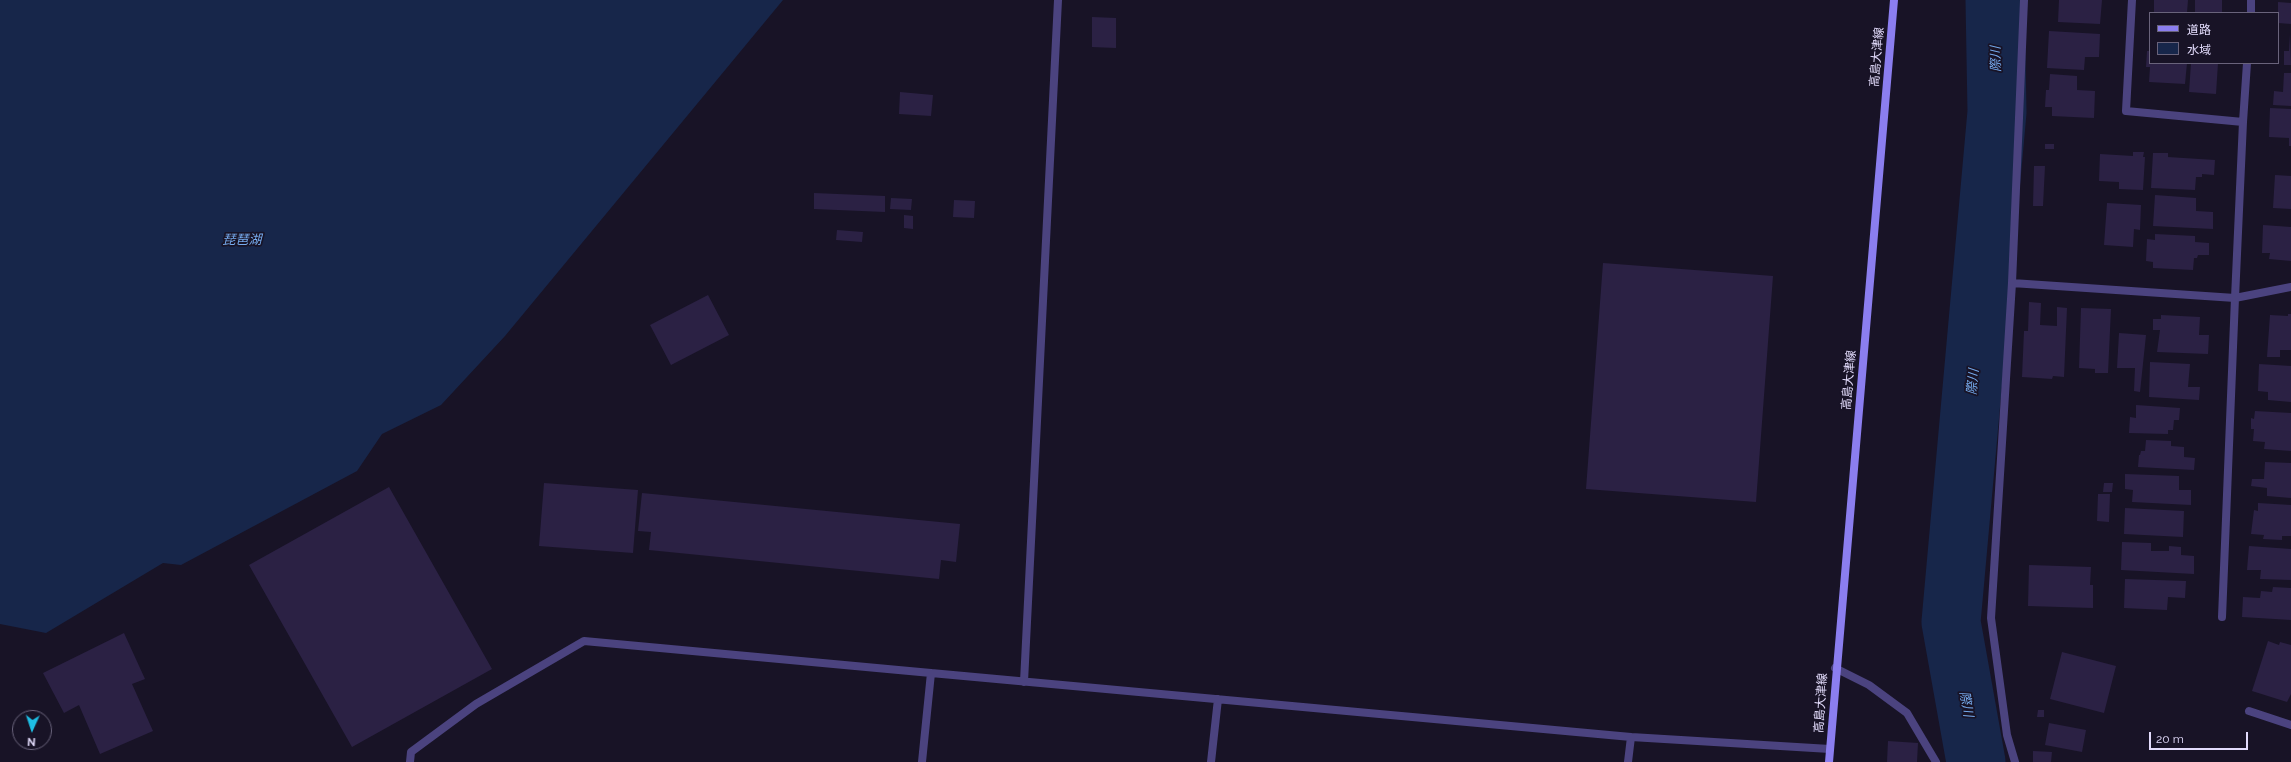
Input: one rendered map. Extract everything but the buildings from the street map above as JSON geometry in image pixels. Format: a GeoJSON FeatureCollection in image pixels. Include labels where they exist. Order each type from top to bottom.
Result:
{"type":"FeatureCollection","features":[{"type":"Feature","properties":{"kind":"main road","name":"高島大津線"},"geometry":{"type":"LineString","coordinates":[[1829,762],[1835,668],[1894,0]]}},
{"type":"Feature","properties":{"kind":"street"},"geometry":{"type":"LineString","coordinates":[[1024,682],[1058,0]]}},
{"type":"Feature","properties":{"kind":"street"},"geometry":{"type":"LineString","coordinates":[[2015,762],[2007,734],[1991,618],[2012,283],[2024,0]]}},
{"type":"Feature","properties":{"kind":"street"},"geometry":{"type":"LineString","coordinates":[[2132,0],[2126,111],[2243,122]]}},
{"type":"Feature","properties":{"kind":"street"},"geometry":{"type":"LineString","coordinates":[[2251,0],[2251,12]]}},
{"type":"Feature","properties":{"kind":"street"},"geometry":{"type":"LineString","coordinates":[[2222,617],[2234,298],[2247,64]]}},
{"type":"Feature","properties":{"kind":"street"},"geometry":{"type":"LineString","coordinates":[[2012,283],[2234,298],[2291,288]]}},
{"type":"Feature","properties":{"kind":"street"},"geometry":{"type":"LineString","coordinates":[[410,762],[411,752],[476,704],[584,641],[1631,737],[1830,749]]}},
{"type":"Feature","properties":{"kind":"street"},"geometry":{"type":"LineString","coordinates":[[1835,668],[1868,685],[1907,713],[1936,762]]}},
{"type":"Feature","properties":{"kind":"street"},"geometry":{"type":"LineString","coordinates":[[922,762],[931,673]]}},
{"type":"Feature","properties":{"kind":"street"},"geometry":{"type":"LineString","coordinates":[[1211,762],[1218,699]]}},
{"type":"Feature","properties":{"kind":"street"},"geometry":{"type":"LineString","coordinates":[[2249,711],[2291,725]]}},
{"type":"Feature","properties":{"kind":"street"},"geometry":{"type":"LineString","coordinates":[[1628,762],[1631,737]]}},
{"type":"Feature","properties":{"kind":"water","name":"琵琶湖"},"geometry":{"type":"Polygon","coordinates":[[[0,0],[783,0],[505,336],[441,405],[382,434],[357,471],[181,565],[163,563],[46,633],[0,624],[0,0]]]}},
{"type":"Feature","properties":{"kind":"waterway","name":"際川"},"geometry":{"type":"LineString","coordinates":[[1976,762],[1951,622],[1997,112],[1995,0]]}}]}
